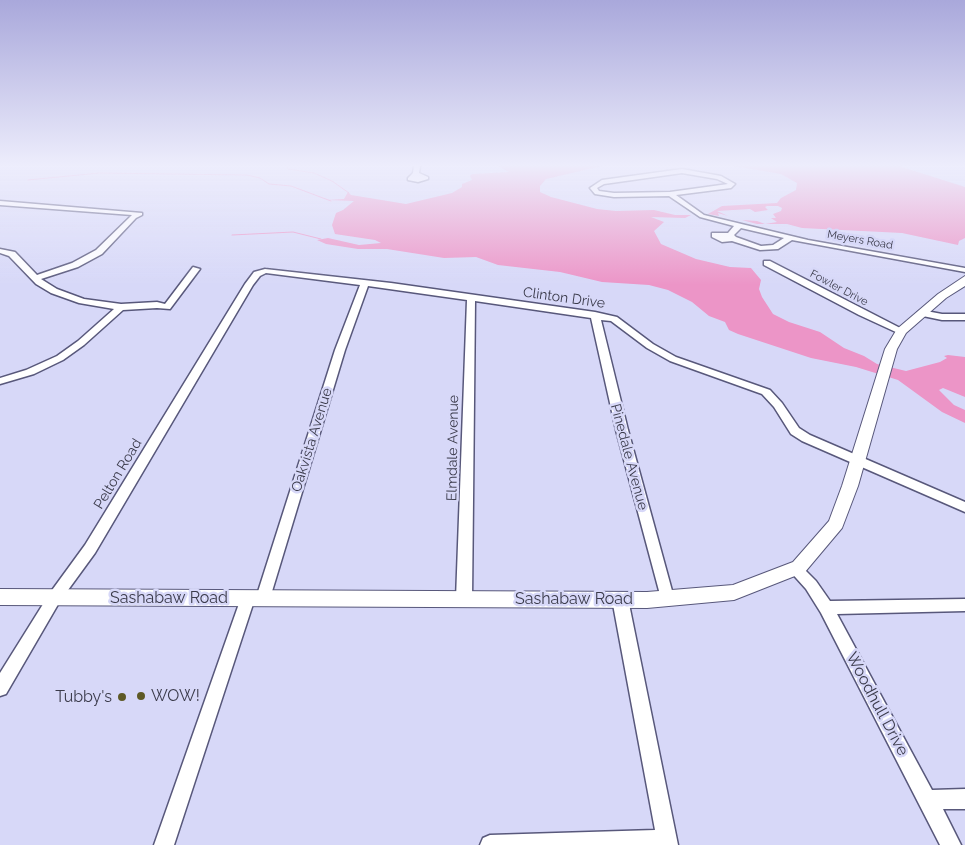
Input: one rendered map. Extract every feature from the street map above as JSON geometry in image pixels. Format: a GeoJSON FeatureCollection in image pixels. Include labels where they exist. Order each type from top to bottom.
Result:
{"type":"FeatureCollection","features":[{"type":"Feature","properties":{"kind":"street"},"geometry":{"type":"LineString","coordinates":[[31,205],[140,214],[134,217],[99,252],[75,265],[36,278]]}},
{"type":"Feature","properties":{"kind":"street","name":"Meyers Road"},"geometry":{"type":"LineString","coordinates":[[687,205],[702,216],[790,238],[965,270]]}},
{"type":"Feature","properties":{"kind":"street"},"geometry":{"type":"LineString","coordinates":[[739,225],[732,237],[760,248],[775,247],[790,238]]}},
{"type":"Feature","properties":{"kind":"street"},"geometry":{"type":"LineString","coordinates":[[0,250],[12,254],[36,278],[66,297],[121,307],[157,305],[167,307],[196,269]]}},
{"type":"Feature","properties":{"kind":"street","name":"Fowler Drive"},"geometry":{"type":"LineString","coordinates":[[767,263],[862,313],[901,331]]}},
{"type":"Feature","properties":{"kind":"street","name":"Clinton Drive"},"geometry":{"type":"LineString","coordinates":[[257,274],[265,271],[278,271],[614,319],[650,346],[672,359],[742,381],[766,392],[778,405],[795,431],[965,507]]}},
{"type":"Feature","properties":{"kind":"street","name":"Pelton Road"},"geometry":{"type":"LineString","coordinates":[[0,688],[55,598],[90,549],[257,274]]}},
{"type":"Feature","properties":{"kind":"street","name":"Sashabaw Road"},"geometry":{"type":"LineString","coordinates":[[0,597],[620,599],[667,598],[734,592],[799,567],[836,524],[858,460],[885,369],[901,331],[965,279]]}},
{"type":"Feature","properties":{"kind":"street","name":"Oakvista Avenue"},"geometry":{"type":"LineString","coordinates":[[164,845],[255,598],[340,350],[365,283]]}},
{"type":"Feature","properties":{"kind":"street","name":"Elmdale Avenue"},"geometry":{"type":"LineString","coordinates":[[464,598],[471,298]]}},
{"type":"Feature","properties":{"kind":"street"},"geometry":{"type":"LineString","coordinates":[[0,381],[30,372],[60,358],[81,343],[121,307]]}},
{"type":"Feature","properties":{"kind":"street"},"geometry":{"type":"LineString","coordinates":[[921,313],[942,317],[965,317]]}},
{"type":"Feature","properties":{"kind":"street","name":"Pinedale Avenue"},"geometry":{"type":"LineString","coordinates":[[595,316],[622,430],[667,598]]}},
{"type":"Feature","properties":{"kind":"street","name":"Woodhull Drive"},"geometry":{"type":"LineString","coordinates":[[795,568],[811,585],[826,608],[951,845]]}},
{"type":"Feature","properties":{"kind":"street"},"geometry":{"type":"LineString","coordinates":[[490,845],[546,842],[668,843],[620,599]]}},
{"type":"Feature","properties":{"kind":"street"},"geometry":{"type":"LineString","coordinates":[[826,608],[965,605]]}},
{"type":"Feature","properties":{"kind":"street"},"geometry":{"type":"LineString","coordinates":[[927,800],[965,799]]}},
{"type":"Feature","properties":{"kind":"shaded area"},"geometry":{"type":"Polygon","coordinates":[[[349,205],[583,205],[616,211],[654,210],[675,215],[691,215],[685,218],[651,217],[664,222],[654,231],[661,244],[696,259],[730,267],[751,268],[761,280],[759,289],[773,314],[789,322],[820,332],[844,348],[864,356],[877,364],[906,371],[940,362],[947,358],[944,356],[948,355],[965,357],[965,397],[943,388],[939,390],[954,405],[965,410],[965,423],[942,412],[898,380],[856,367],[811,358],[738,334],[729,330],[725,322],[709,316],[692,302],[668,290],[649,285],[602,282],[560,272],[498,265],[476,257],[444,258],[387,249],[358,249],[326,244],[317,240],[328,238],[359,245],[381,243],[375,240],[335,234],[332,225],[336,213],[349,205]]]}},
{"type":"Feature","properties":{"kind":"shaded area"},"geometry":{"type":"Polygon","coordinates":[[[965,205],[965,238],[959,241],[958,245],[902,233],[802,228],[787,224],[765,224],[777,222],[771,218],[776,218],[773,214],[781,211],[782,208],[778,206],[767,206],[765,207],[768,210],[755,212],[750,209],[717,211],[728,216],[718,213],[719,216],[708,214],[722,206],[965,205]]]}},
{"type":"Feature","properties":{"kind":"shaded area"},"geometry":{"type":"Polygon","coordinates":[[[742,220],[757,221],[765,224],[757,224],[742,220]]]}},
{"type":"Feature","properties":{"kind":"waterway"},"geometry":{"type":"LineString","coordinates":[[232,235],[293,232],[321,239]]}},
{"type":"Feature","properties":{"kind":"place","name":"WOW!"},"geometry":{"type":"Point","coordinates":[141,696]}},
{"type":"Feature","properties":{"kind":"place","name":"Tubby's"},"geometry":{"type":"Point","coordinates":[122,697]}}]}
